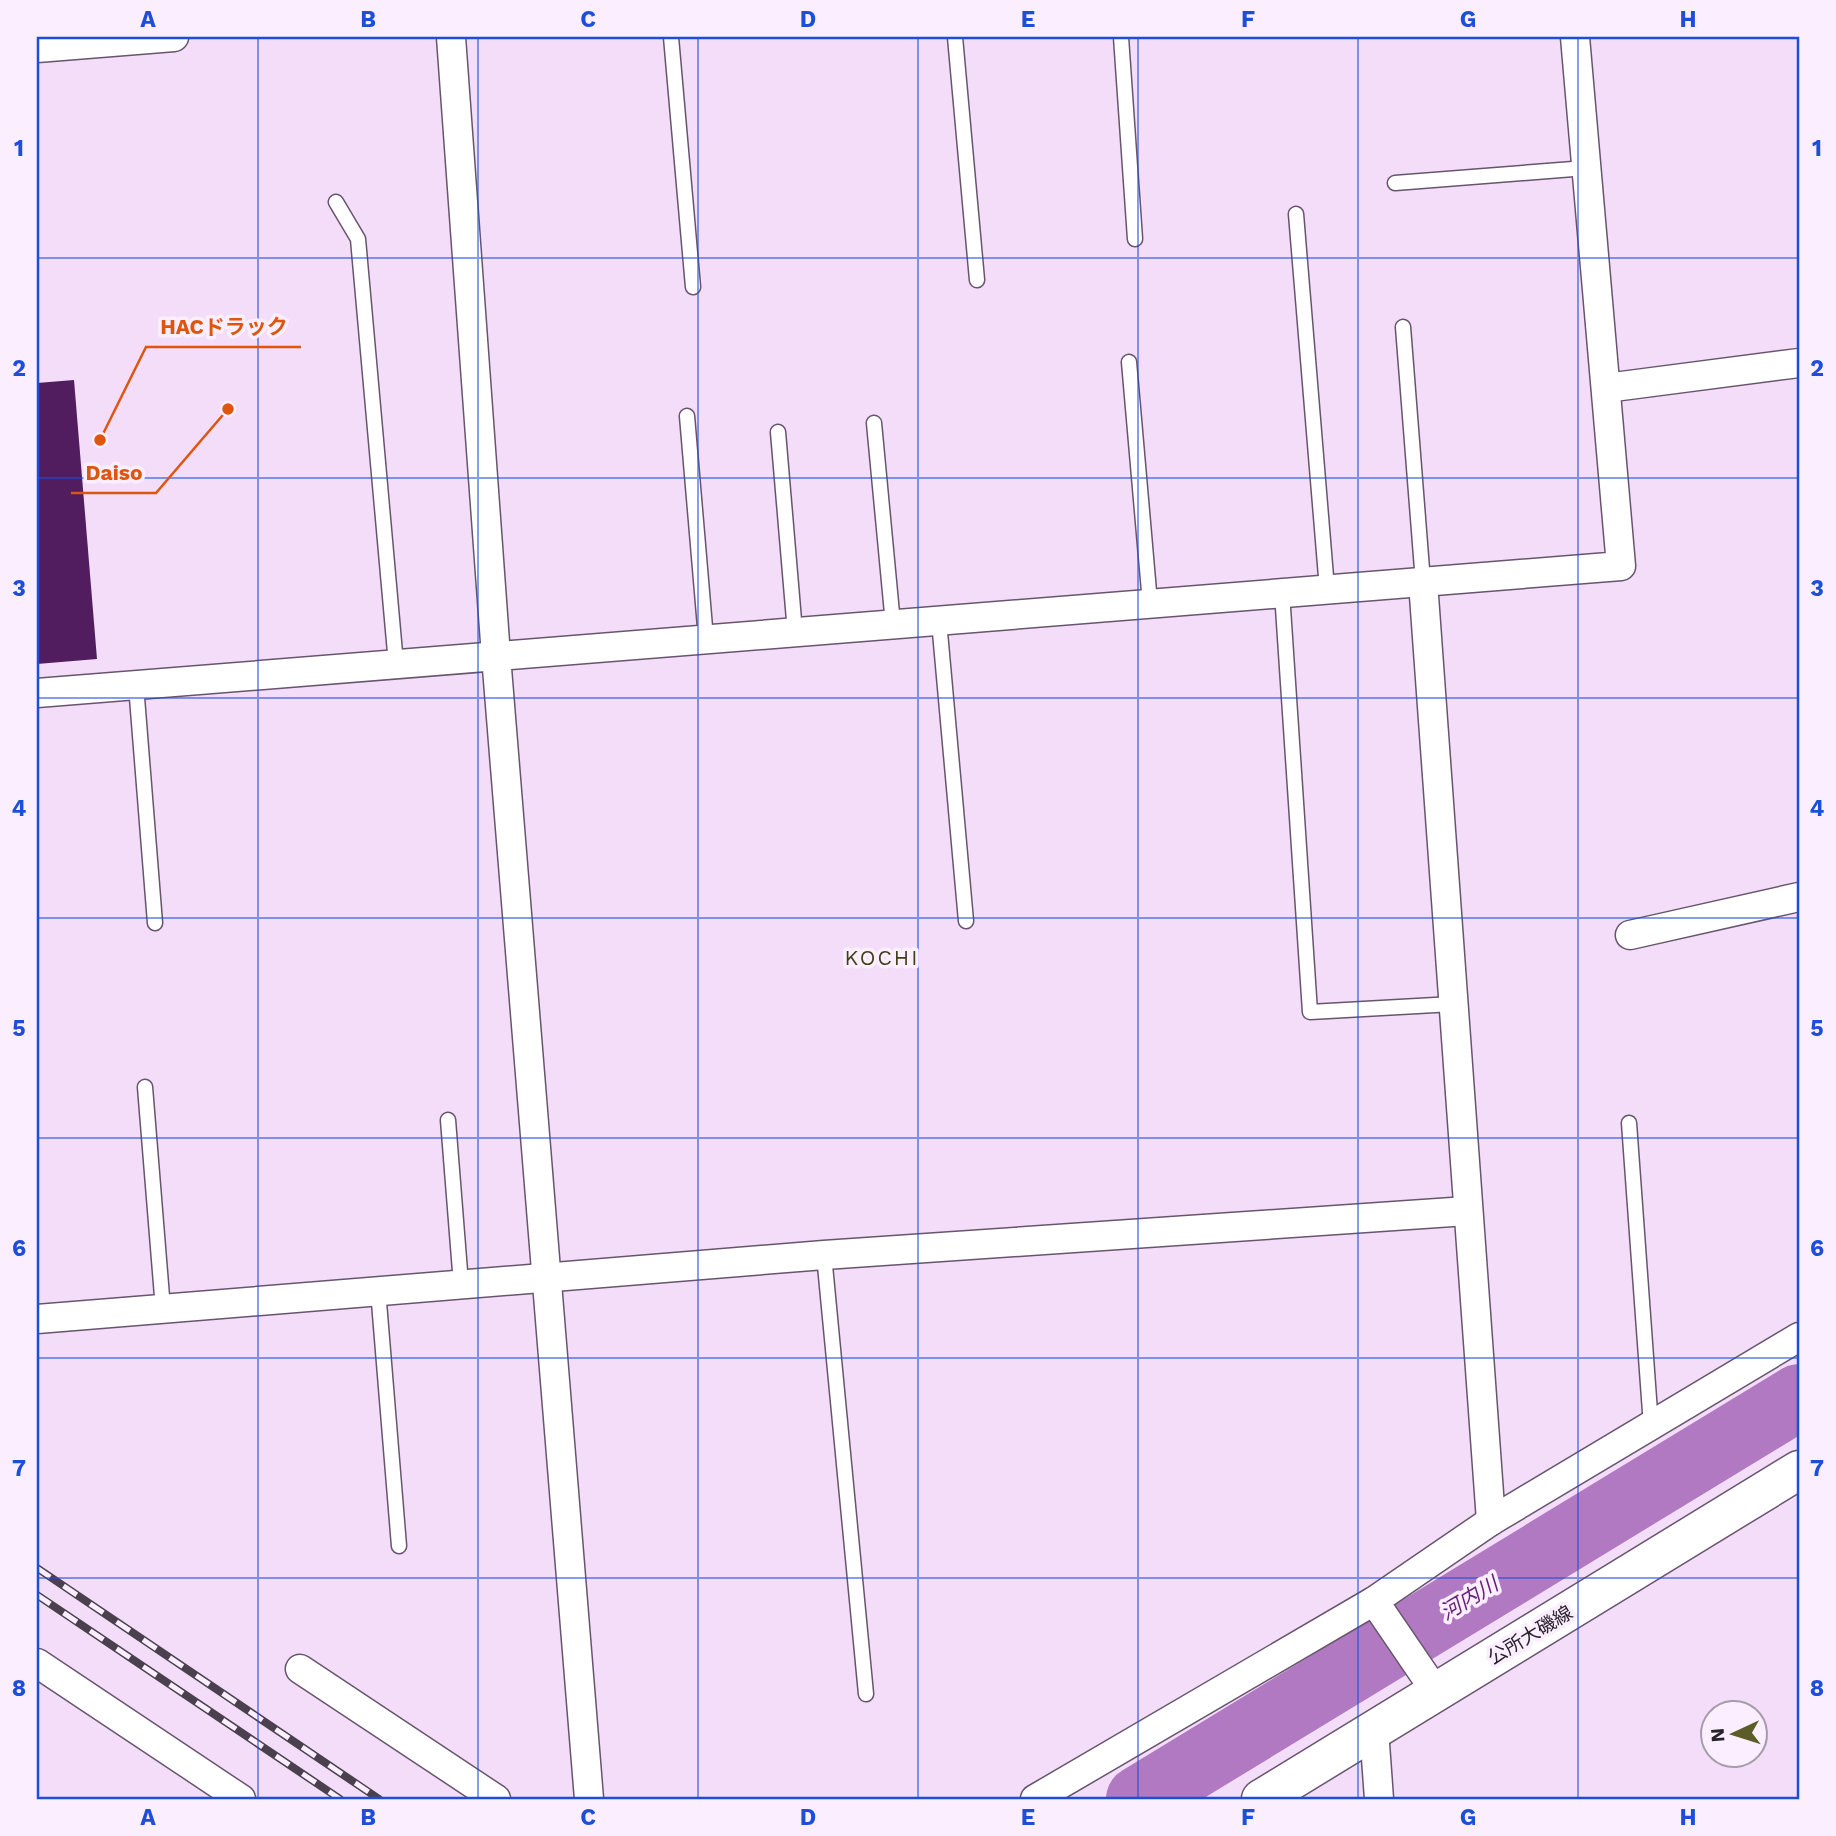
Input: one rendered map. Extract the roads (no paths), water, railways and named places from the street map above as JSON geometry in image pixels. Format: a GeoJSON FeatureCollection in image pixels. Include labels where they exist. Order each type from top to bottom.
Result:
{"type":"FeatureCollection","features":[{"type":"Feature","properties":{"kind":"main road","name":"公所大磯線"},"geometry":{"type":"LineString","coordinates":[[1261,1799],[1374,1730],[1428,1681],[1799,1470]]}},
{"type":"Feature","properties":{"kind":"street"},"geometry":{"type":"LineString","coordinates":[[37,48],[174,37]]}},
{"type":"Feature","properties":{"kind":"street"},"geometry":{"type":"LineString","coordinates":[[451,37],[496,656],[589,1799]]}},
{"type":"Feature","properties":{"kind":"street"},"geometry":{"type":"LineString","coordinates":[[37,693],[1621,566],[1575,37]]}},
{"type":"Feature","properties":{"kind":"street"},"geometry":{"type":"LineString","coordinates":[[1606,388],[1799,363]]}},
{"type":"Feature","properties":{"kind":"street"},"geometry":{"type":"LineString","coordinates":[[1423,582],[1491,1521]]}},
{"type":"Feature","properties":{"kind":"street"},"geometry":{"type":"LineString","coordinates":[[1630,935],[1799,897]]}},
{"type":"Feature","properties":{"kind":"street"},"geometry":{"type":"LineString","coordinates":[[37,1319],[824,1255],[1467,1211]]}},
{"type":"Feature","properties":{"kind":"street"},"geometry":{"type":"LineString","coordinates":[[1035,1799],[1374,1601],[1491,1521],[1799,1337]]}},
{"type":"Feature","properties":{"kind":"street"},"geometry":{"type":"LineString","coordinates":[[1374,1601],[1428,1681]]}},
{"type":"Feature","properties":{"kind":"street"},"geometry":{"type":"LineString","coordinates":[[37,1663],[241,1799]]}},
{"type":"Feature","properties":{"kind":"street"},"geometry":{"type":"LineString","coordinates":[[300,1669],[496,1799]]}},
{"type":"Feature","properties":{"kind":"street"},"geometry":{"type":"LineString","coordinates":[[1374,1730],[1379,1799]]}},
{"type":"Feature","properties":{"kind":"lane"},"geometry":{"type":"LineString","coordinates":[[670,37],[693,287]]}},
{"type":"Feature","properties":{"kind":"lane"},"geometry":{"type":"LineString","coordinates":[[955,37],[977,280]]}},
{"type":"Feature","properties":{"kind":"lane"},"geometry":{"type":"LineString","coordinates":[[1121,37],[1135,239]]}},
{"type":"Feature","properties":{"kind":"lane"},"geometry":{"type":"LineString","coordinates":[[1395,183],[1586,168]]}},
{"type":"Feature","properties":{"kind":"lane"},"geometry":{"type":"LineString","coordinates":[[336,202],[358,239],[396,664]]}},
{"type":"Feature","properties":{"kind":"lane"},"geometry":{"type":"LineString","coordinates":[[1296,214],[1326,590]]}},
{"type":"Feature","properties":{"kind":"lane"},"geometry":{"type":"LineString","coordinates":[[1404,327],[1423,582]]}},
{"type":"Feature","properties":{"kind":"lane"},"geometry":{"type":"LineString","coordinates":[[1129,362],[1150,603]]}},
{"type":"Feature","properties":{"kind":"lane"},"geometry":{"type":"LineString","coordinates":[[687,416],[706,639]]}},
{"type":"Feature","properties":{"kind":"lane"},"geometry":{"type":"LineString","coordinates":[[874,423],[893,624]]}},
{"type":"Feature","properties":{"kind":"lane"},"geometry":{"type":"LineString","coordinates":[[778,432],[795,632]]}},
{"type":"Feature","properties":{"kind":"lane"},"geometry":{"type":"LineString","coordinates":[[1282,593],[1310,1012],[1453,1004]]}},
{"type":"Feature","properties":{"kind":"lane"},"geometry":{"type":"LineString","coordinates":[[939,621],[967,921]]}},
{"type":"Feature","properties":{"kind":"lane"},"geometry":{"type":"LineString","coordinates":[[136,685],[155,923]]}},
{"type":"Feature","properties":{"kind":"lane"},"geometry":{"type":"LineString","coordinates":[[145,1087],[163,1308]]}},
{"type":"Feature","properties":{"kind":"lane"},"geometry":{"type":"LineString","coordinates":[[447,1120],[461,1284]]}},
{"type":"Feature","properties":{"kind":"lane"},"geometry":{"type":"LineString","coordinates":[[1629,1123],[1651,1426]]}},
{"type":"Feature","properties":{"kind":"lane"},"geometry":{"type":"LineString","coordinates":[[824,1255],[866,1694]]}},
{"type":"Feature","properties":{"kind":"lane"},"geometry":{"type":"LineString","coordinates":[[378,1290],[399,1546]]}},
{"type":"Feature","properties":{"kind":"waterway","name":"河内川"},"geometry":{"type":"LineString","coordinates":[[1139,1799],[1799,1397]]}},
{"type":"Feature","properties":{"kind":"railway"},"geometry":{"type":"LineString","coordinates":[[37,1568],[379,1799]]}},
{"type":"Feature","properties":{"kind":"railway"},"geometry":{"type":"LineString","coordinates":[[37,1595],[340,1799]]}},
{"type":"Feature","properties":{"kind":"place","name":"Daiso"},"geometry":{"type":"Point","coordinates":[228,409]}},
{"type":"Feature","properties":{"kind":"place","name":"HACドラック"},"geometry":{"type":"Point","coordinates":[100,440]}},
{"type":"Feature","properties":{"kind":"district","name":"KOCHI"},"geometry":{"type":"Point","coordinates":[882,957]}}]}
